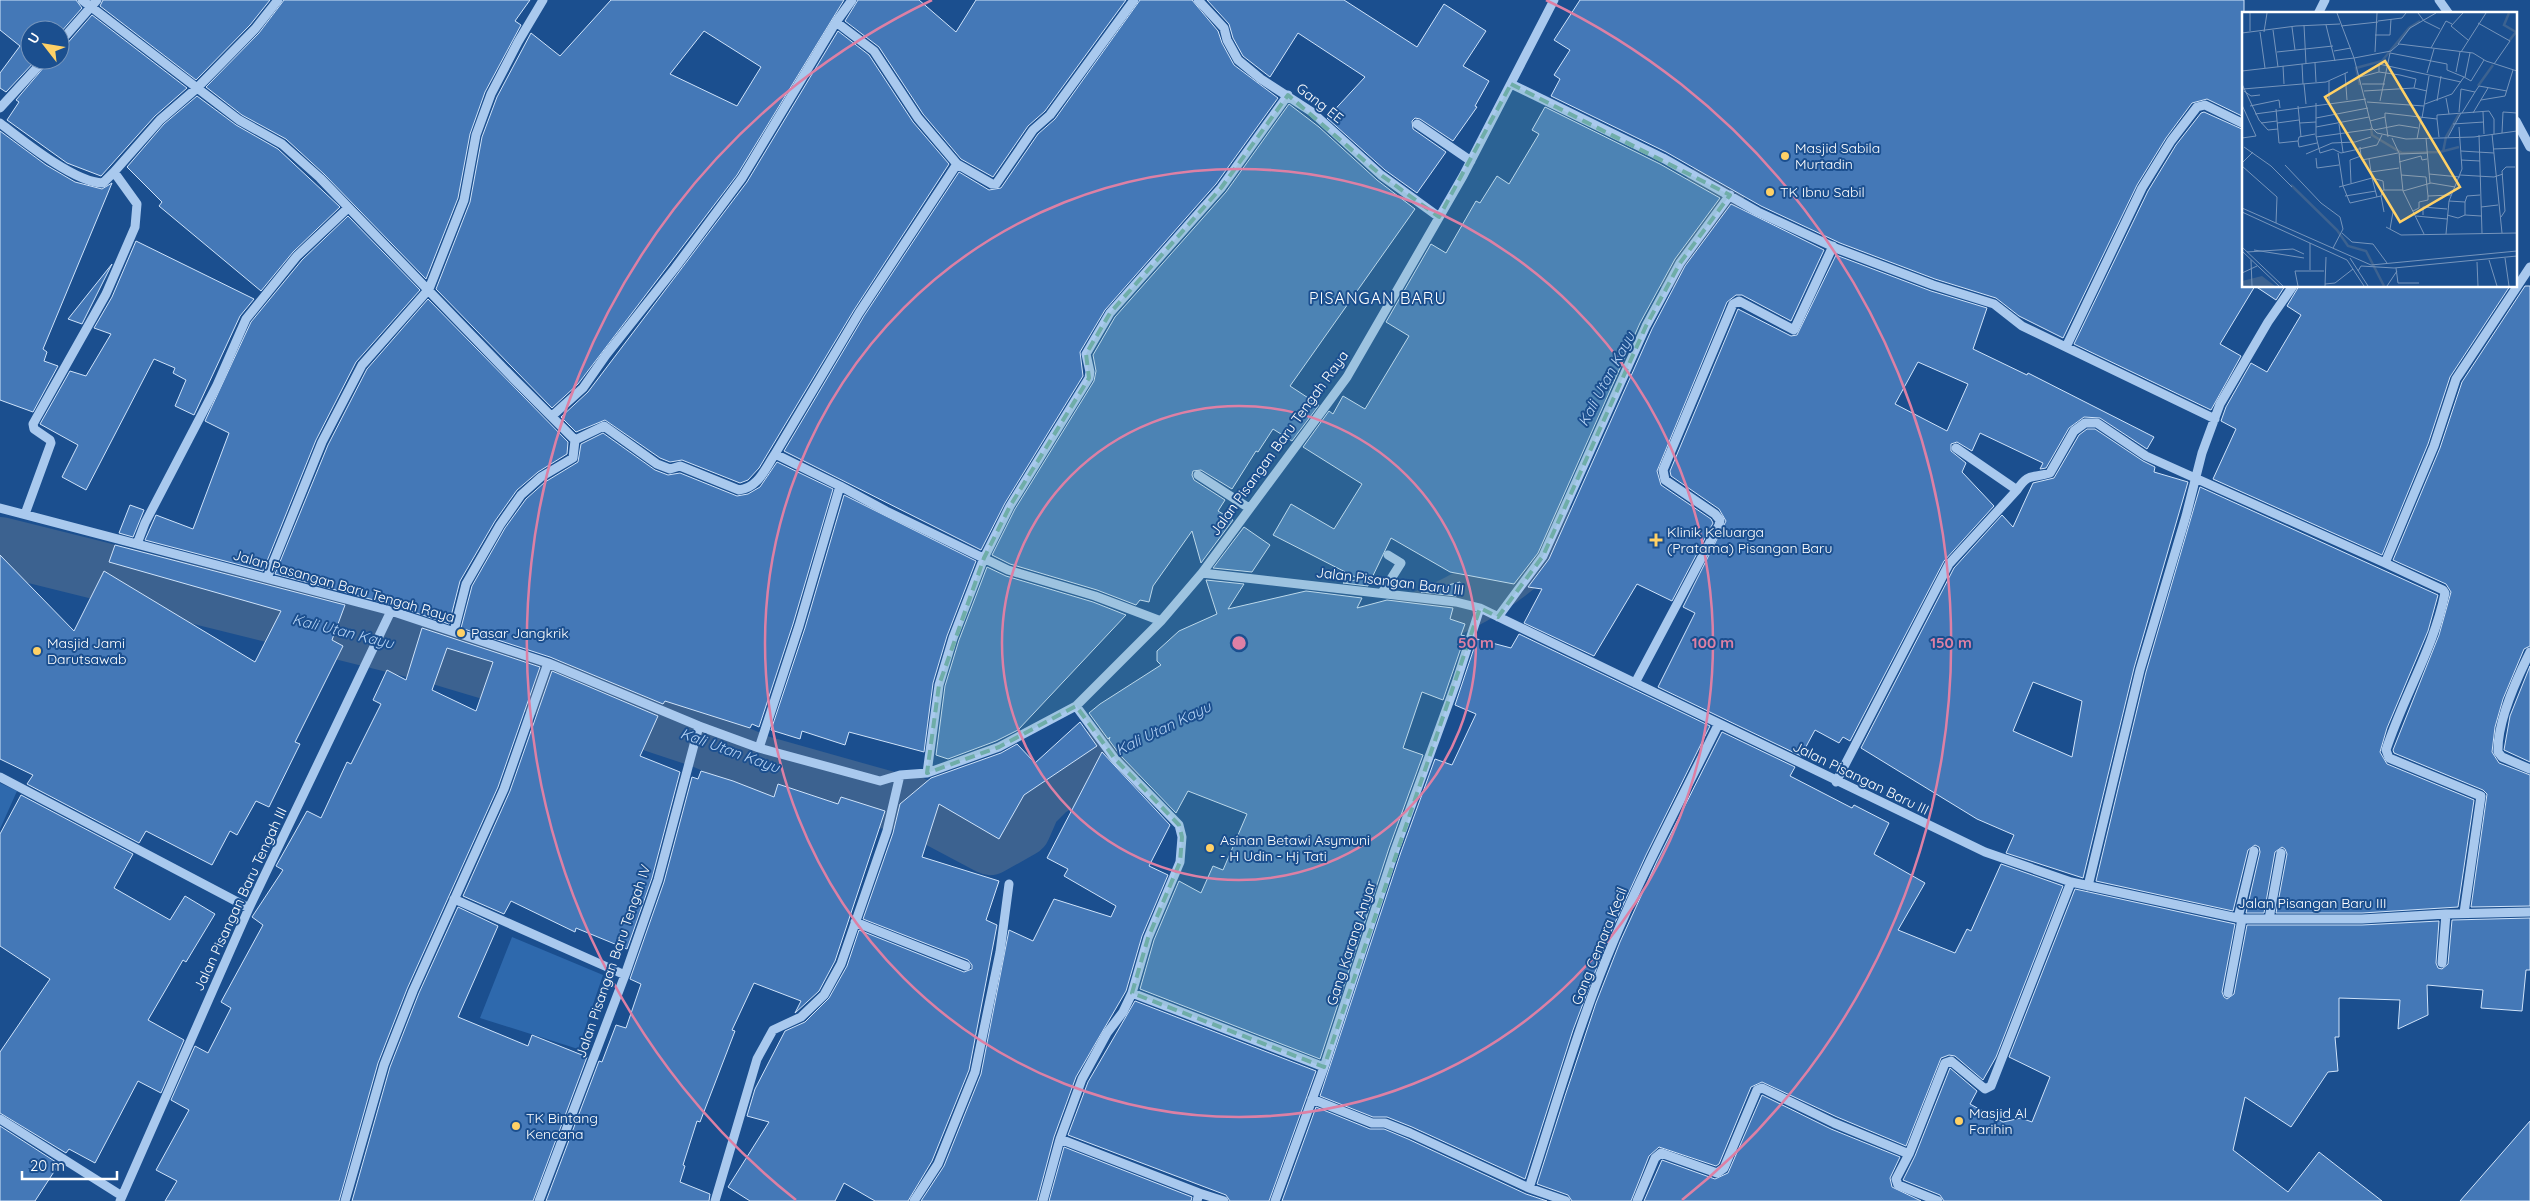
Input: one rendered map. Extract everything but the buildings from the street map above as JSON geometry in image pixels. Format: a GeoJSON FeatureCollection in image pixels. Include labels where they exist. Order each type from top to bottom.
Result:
{"type":"FeatureCollection","features":[{"type":"Feature","properties":{"kind":"street"},"geometry":{"type":"LineString","coordinates":[[82,0],[94,4],[239,120],[282,144],[429,289],[576,440]]}},
{"type":"Feature","properties":{"kind":"street"},"geometry":{"type":"LineString","coordinates":[[0,123],[39,152],[75,173],[103,183],[160,120],[197,88],[255,29],[278,0]]}},
{"type":"Feature","properties":{"kind":"street"},"geometry":{"type":"LineString","coordinates":[[266,578],[322,442],[362,365],[429,289],[464,200],[476,135],[491,94],[518,42],[543,0]]}},
{"type":"Feature","properties":{"kind":"street"},"geometry":{"type":"LineString","coordinates":[[552,416],[583,388],[606,355],[675,268],[742,178],[836,22],[852,0]]}},
{"type":"Feature","properties":{"kind":"street"},"geometry":{"type":"LineString","coordinates":[[836,22],[874,51],[918,118],[957,164],[992,184],[996,184],[1033,130],[1050,115],[1134,0]]}},
{"type":"Feature","properties":{"kind":"street","name":"Gang EE"},"geometry":{"type":"LineString","coordinates":[[1198,0],[1224,28],[1227,40],[1238,60],[1260,79],[1288,95],[1332,129],[1381,175],[1440,217]]}},
{"type":"Feature","properties":{"kind":"street","name":"Jalan Pisangan Baru Tengah Raya"},"geometry":{"type":"LineString","coordinates":[[900,775],[927,773],[999,747],[1076,706],[1161,621],[1202,573],[1347,376],[1440,217],[1554,0]]}},
{"type":"Feature","properties":{"kind":"street"},"geometry":{"type":"LineString","coordinates":[[2319,12],[2325,0]]}},
{"type":"Feature","properties":{"kind":"street"},"geometry":{"type":"LineString","coordinates":[[2439,0],[2448,12]]}},
{"type":"Feature","properties":{"kind":"street"},"geometry":{"type":"LineString","coordinates":[[70,31],[94,4]]}},
{"type":"Feature","properties":{"kind":"street"},"geometry":{"type":"LineString","coordinates":[[0,108],[35,70]]}},
{"type":"Feature","properties":{"kind":"street"},"geometry":{"type":"LineString","coordinates":[[1511,84],[1663,158],[1758,212],[1833,246],[1933,285],[1994,304],[2018,323],[2215,419]]}},
{"type":"Feature","properties":{"kind":"street"},"geometry":{"type":"LineString","coordinates":[[927,773],[939,685],[953,638],[984,558],[1010,506],[1089,378],[1090,372],[1086,354],[1110,313],[1221,188],[1288,95]]}},
{"type":"Feature","properties":{"kind":"street"},"geometry":{"type":"LineString","coordinates":[[2066,347],[2142,188],[2171,141],[2197,107],[2205,105],[2242,123]]}},
{"type":"Feature","properties":{"kind":"street"},"geometry":{"type":"LineString","coordinates":[[1417,124],[1471,160]]}},
{"type":"Feature","properties":{"kind":"street"},"geometry":{"type":"LineString","coordinates":[[2518,125],[2530,148]]}},
{"type":"Feature","properties":{"kind":"street"},"geometry":{"type":"LineString","coordinates":[[576,440],[600,426],[604,426],[657,464],[670,468],[680,466],[739,490],[749,489],[757,481],[775,454],[859,313],[957,164]]}},
{"type":"Feature","properties":{"kind":"street"},"geometry":{"type":"LineString","coordinates":[[25,514],[50,443],[50,440],[34,429],[34,424],[106,294],[136,227],[137,204],[114,172]]}},
{"type":"Feature","properties":{"kind":"street"},"geometry":{"type":"LineString","coordinates":[[1498,617],[1543,556],[1646,326],[1680,263],[1730,195]]}},
{"type":"Feature","properties":{"kind":"street"},"geometry":{"type":"LineString","coordinates":[[137,544],[145,523],[217,385],[246,319],[296,256],[348,208]]}},
{"type":"Feature","properties":{"kind":"street"},"geometry":{"type":"LineString","coordinates":[[1636,683],[1719,525],[1720,520],[1716,514],[1666,480],[1663,470],[1733,304],[1739,301],[1794,330],[1833,246]]}},
{"type":"Feature","properties":{"kind":"street"},"geometry":{"type":"LineString","coordinates":[[2518,285],[2530,267]]}},
{"type":"Feature","properties":{"kind":"street"},"geometry":{"type":"LineString","coordinates":[[2088,886],[2140,670],[2195,480],[2220,404],[2268,322],[2292,288]]}},
{"type":"Feature","properties":{"kind":"street"},"geometry":{"type":"LineString","coordinates":[[2385,563],[2434,446],[2456,379],[2516,288]]}},
{"type":"Feature","properties":{"kind":"street"},"geometry":{"type":"LineString","coordinates":[[1836,782],[1949,564],[2028,477],[2050,473],[2074,431],[2085,423],[2097,423],[2146,456],[2195,480],[2444,590],[2445,594],[2426,655],[2395,722],[2386,750],[2390,758],[2481,796],[2464,913]]}},
{"type":"Feature","properties":{"kind":"street"},"geometry":{"type":"LineString","coordinates":[[454,631],[466,584],[500,525],[521,495],[540,477],[573,458],[576,440]]}},
{"type":"Feature","properties":{"kind":"street"},"geometry":{"type":"LineString","coordinates":[[1956,448],[2017,490]]}},
{"type":"Feature","properties":{"kind":"street"},"geometry":{"type":"LineString","coordinates":[[775,454],[886,511],[1008,570],[1095,596],[1161,621]]}},
{"type":"Feature","properties":{"kind":"street"},"geometry":{"type":"LineString","coordinates":[[1198,475],[1249,508]]}},
{"type":"Feature","properties":{"kind":"street"},"geometry":{"type":"LineString","coordinates":[[759,748],[799,626],[840,486]]}},
{"type":"Feature","properties":{"kind":"street","name":"Jalan Pasangan Baru Tengah Raya"},"geometry":{"type":"LineString","coordinates":[[0,508],[391,611],[454,631],[548,663],[697,734],[759,748],[880,781],[900,775]]}},
{"type":"Feature","properties":{"kind":"street"},"geometry":{"type":"LineString","coordinates":[[1382,593],[1401,564],[1388,555]]}},
{"type":"Feature","properties":{"kind":"street","name":"Jalan Pisangan Baru III"},"geometry":{"type":"LineString","coordinates":[[1202,573],[1470,604],[1636,683],[1836,782],[1985,852],[2072,882],[2240,919],[2362,919],[2464,913],[2530,912]]}},
{"type":"Feature","properties":{"kind":"street","name":"Gang Karang Anyar"},"geometry":{"type":"LineString","coordinates":[[1275,1201],[1324,1067],[1395,850],[1456,683],[1480,608]]}},
{"type":"Feature","properties":{"kind":"street","name":"Jalan Pisangan Baru Tengah III"},"geometry":{"type":"LineString","coordinates":[[121,1198],[248,908],[391,611]]}},
{"type":"Feature","properties":{"kind":"street"},"geometry":{"type":"LineString","coordinates":[[2530,652],[2502,724],[2498,752],[2502,757],[2530,769]]}},
{"type":"Feature","properties":{"kind":"street"},"geometry":{"type":"LineString","coordinates":[[345,1201],[384,1065],[413,991],[504,789],[548,663]]}},
{"type":"Feature","properties":{"kind":"street"},"geometry":{"type":"LineString","coordinates":[[1043,1201],[1060,1139],[1082,1079],[1107,1033],[1123,1012],[1132,993],[1148,938],[1180,862],[1182,837],[1179,825],[1112,755],[1076,706]]}},
{"type":"Feature","properties":{"kind":"street","name":"Gang Cemara Kecil"},"geometry":{"type":"LineString","coordinates":[[1529,1188],[1580,1030],[1614,940],[1671,815],[1718,724]]}},
{"type":"Feature","properties":{"kind":"street","name":"Jalan Pisangan Baru Tengah IV"},"geometry":{"type":"LineString","coordinates":[[539,1201],[625,975],[658,880],[697,734]]}},
{"type":"Feature","properties":{"kind":"street"},"geometry":{"type":"LineString","coordinates":[[715,1201],[757,1059],[773,1030],[802,1017],[824,995],[841,964],[888,831],[900,775]]}},
{"type":"Feature","properties":{"kind":"street"},"geometry":{"type":"LineString","coordinates":[[0,777],[248,908]]}},
{"type":"Feature","properties":{"kind":"street"},"geometry":{"type":"LineString","coordinates":[[2228,993],[2240,919],[2254,851]]}},
{"type":"Feature","properties":{"kind":"street"},"geometry":{"type":"LineString","coordinates":[[2269,919],[2281,853]]}},
{"type":"Feature","properties":{"kind":"street"},"geometry":{"type":"LineString","coordinates":[[1938,1201],[1898,1185],[1896,1179],[1909,1154],[1945,1063],[1951,1061],[1985,1089],[1991,1086],[2072,882]]}},
{"type":"Feature","properties":{"kind":"street"},"geometry":{"type":"LineString","coordinates":[[914,1201],[938,1164],[975,1072],[1000,952],[1009,884]]}},
{"type":"Feature","properties":{"kind":"street"},"geometry":{"type":"LineString","coordinates":[[454,899],[625,975]]}},
{"type":"Feature","properties":{"kind":"street"},"geometry":{"type":"LineString","coordinates":[[2442,963],[2446,914]]}},
{"type":"Feature","properties":{"kind":"street"},"geometry":{"type":"LineString","coordinates":[[855,922],[966,966]]}},
{"type":"Feature","properties":{"kind":"street"},"geometry":{"type":"LineString","coordinates":[[1132,993],[1324,1067]]}},
{"type":"Feature","properties":{"kind":"street"},"geometry":{"type":"LineString","coordinates":[[1637,1201],[1654,1158],[1661,1153],[1717,1173],[1724,1168],[1745,1115],[1757,1090],[1762,1088],[1834,1123],[1909,1154]]}},
{"type":"Feature","properties":{"kind":"street"},"geometry":{"type":"LineString","coordinates":[[1312,1099],[1372,1123],[1385,1123],[1410,1133],[1529,1188],[1566,1201]]}},
{"type":"Feature","properties":{"kind":"street"},"geometry":{"type":"LineString","coordinates":[[0,1119],[121,1198]]}},
{"type":"Feature","properties":{"kind":"street"},"geometry":{"type":"LineString","coordinates":[[1060,1139],[1198,1197],[1224,1201]]}},
{"type":"Feature","properties":{"kind":"highlighted area"},"geometry":{"type":"Polygon","coordinates":[[[1511,84],[1730,195],[1680,263],[1646,326],[1543,556],[1498,617],[1480,608],[1324,1067],[1132,993],[1148,938],[1180,862],[1182,837],[1179,825],[1115,759],[1076,706],[999,747],[927,773],[939,685],[984,558],[1010,506],[1089,378],[1086,354],[1110,313],[1221,188],[1288,95],[1381,175],[1439,217],[1511,84]]]}},
{"type":"Feature","properties":{"kind":"shaded area"},"geometry":{"type":"Polygon","coordinates":[[[0,783],[17,791],[0,829],[0,783]]]}},
{"type":"Feature","properties":{"kind":"shaded area"},"geometry":{"type":"Polygon","coordinates":[[[512,937],[603,975],[578,1049],[480,1018],[512,937]]]}},
{"type":"Feature","properties":{"kind":"waterway","name":"Kali Utan Kayu"},"geometry":{"type":"LineString","coordinates":[[1668,259],[1690,222],[1773,105],[1834,0]]}},
{"type":"Feature","properties":{"kind":"waterway","name":"Kali Utan Kayu"},"geometry":{"type":"LineString","coordinates":[[1377,639],[1416,623],[1491,585],[1524,559],[1545,523]]}},
{"type":"Feature","properties":{"kind":"waterway","name":"Kali Utan Kayu"},"geometry":{"type":"LineString","coordinates":[[0,546],[423,651],[554,690],[702,739],[759,764],[887,800],[907,802],[990,846],[1022,828],[1032,805],[1047,790],[1090,761],[1128,749],[1188,716]]}},
{"type":"Feature","properties":{"kind":"place","name":"Masjid Sabila Murtadin"},"geometry":{"type":"Point","coordinates":[1785,156]}},
{"type":"Feature","properties":{"kind":"place","name":"TK Ibnu Sabil"},"geometry":{"type":"Point","coordinates":[1770,192]}},
{"type":"Feature","properties":{"kind":"place","name":"Klinik Keluarga (Pratama) Pisangan Baru"},"geometry":{"type":"Point","coordinates":[1656,540]}},
{"type":"Feature","properties":{"kind":"place","name":"Pasar Jangkrik"},"geometry":{"type":"Point","coordinates":[461,633]}},
{"type":"Feature","properties":{"kind":"place","name":"Masjid Jami Darutsawab"},"geometry":{"type":"Point","coordinates":[37,651]}},
{"type":"Feature","properties":{"kind":"place","name":"Asinan Betawi Asymuni - H Udin - Hj Tati"},"geometry":{"type":"Point","coordinates":[1210,848]}},
{"type":"Feature","properties":{"kind":"place","name":"Masjid Al Farihin"},"geometry":{"type":"Point","coordinates":[1959,1121]}},
{"type":"Feature","properties":{"kind":"place","name":"TK Bintang Kencana"},"geometry":{"type":"Point","coordinates":[516,1126]}},
{"type":"Feature","properties":{"kind":"district","name":"PISANGAN BARU"},"geometry":{"type":"Point","coordinates":[1378,298]}}]}
